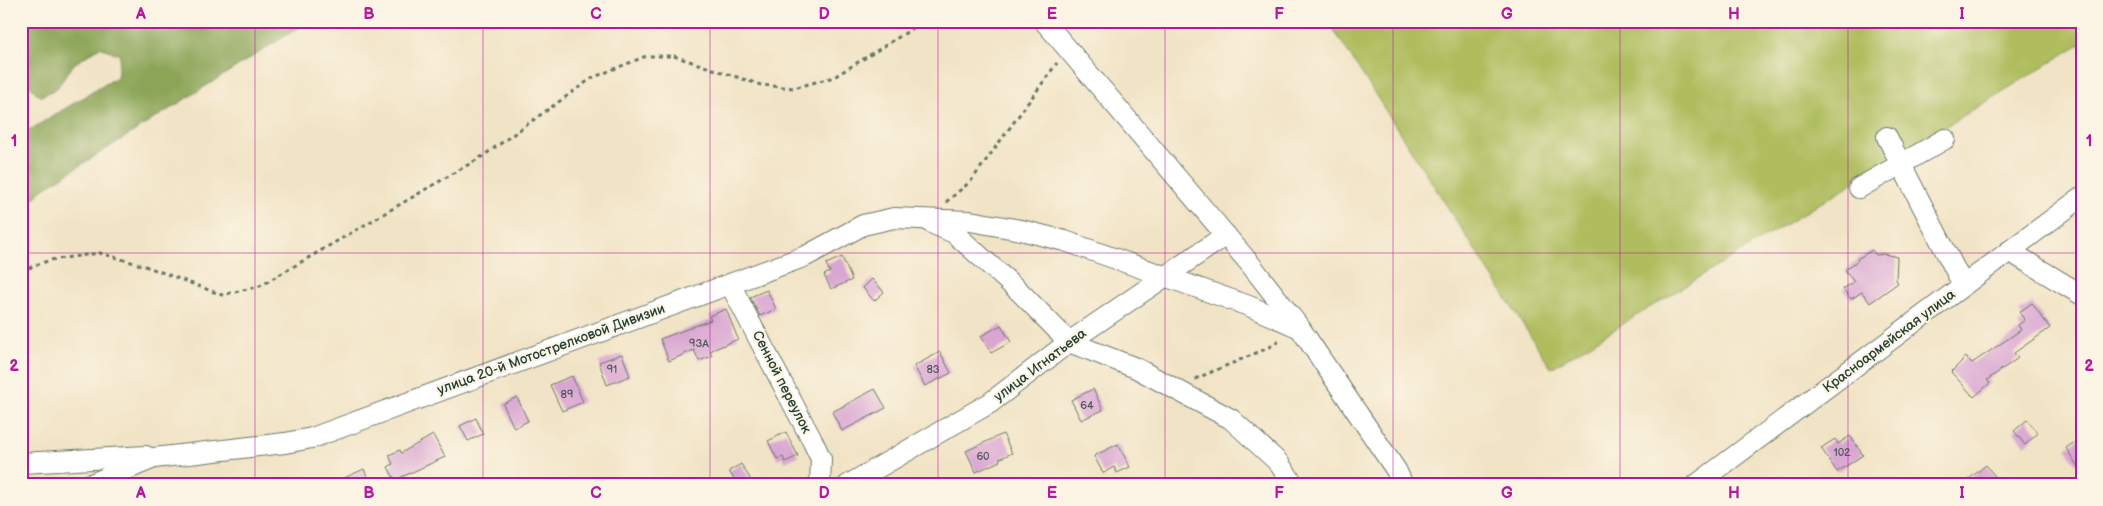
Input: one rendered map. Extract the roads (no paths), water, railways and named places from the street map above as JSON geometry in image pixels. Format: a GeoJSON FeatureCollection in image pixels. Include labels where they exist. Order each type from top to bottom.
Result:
{"type":"FeatureCollection","features":[{"type":"Feature","properties":{"kind":"street"},"geometry":{"type":"LineString","coordinates":[[1044,21],[1226,235],[1300,328],[1396,470],[1403,485]]}},
{"type":"Feature","properties":{"kind":"street"},"geometry":{"type":"LineString","coordinates":[[1887,137],[1963,285]]}},
{"type":"Feature","properties":{"kind":"street"},"geometry":{"type":"LineString","coordinates":[[1859,188],[1945,139]]}},
{"type":"Feature","properties":{"kind":"street","name":"Красноармейская улица"},"geometry":{"type":"LineString","coordinates":[[1696,485],[2082,197]]}},
{"type":"Feature","properties":{"kind":"street","name":"улица 20-й Мотострелковой Дивизии"},"geometry":{"type":"LineString","coordinates":[[21,462],[170,455],[286,443],[312,438],[806,256],[863,225],[894,218],[970,221],[1021,230],[1065,241],[1249,306],[1300,328]]}},
{"type":"Feature","properties":{"kind":"street"},"geometry":{"type":"LineString","coordinates":[[924,220],[954,233],[1020,292],[1069,342],[1136,368],[1231,419],[1278,462],[1294,485]]}},
{"type":"Feature","properties":{"kind":"street","name":"улица Игнатьева"},"geometry":{"type":"LineString","coordinates":[[848,485],[990,403],[1069,342],[1226,235]]}},
{"type":"Feature","properties":{"kind":"street"},"geometry":{"type":"LineString","coordinates":[[2009,251],[2082,295]]}},
{"type":"Feature","properties":{"kind":"street","name":"Сенной переулок"},"geometry":{"type":"LineString","coordinates":[[730,284],[817,450],[821,459],[820,485]]}},
{"type":"Feature","properties":{"kind":"street","name":"улица 20-й Мотострелковой Дивизии"},"geometry":{"type":"LineString","coordinates":[[89,485],[154,458],[170,455]]}}]}
